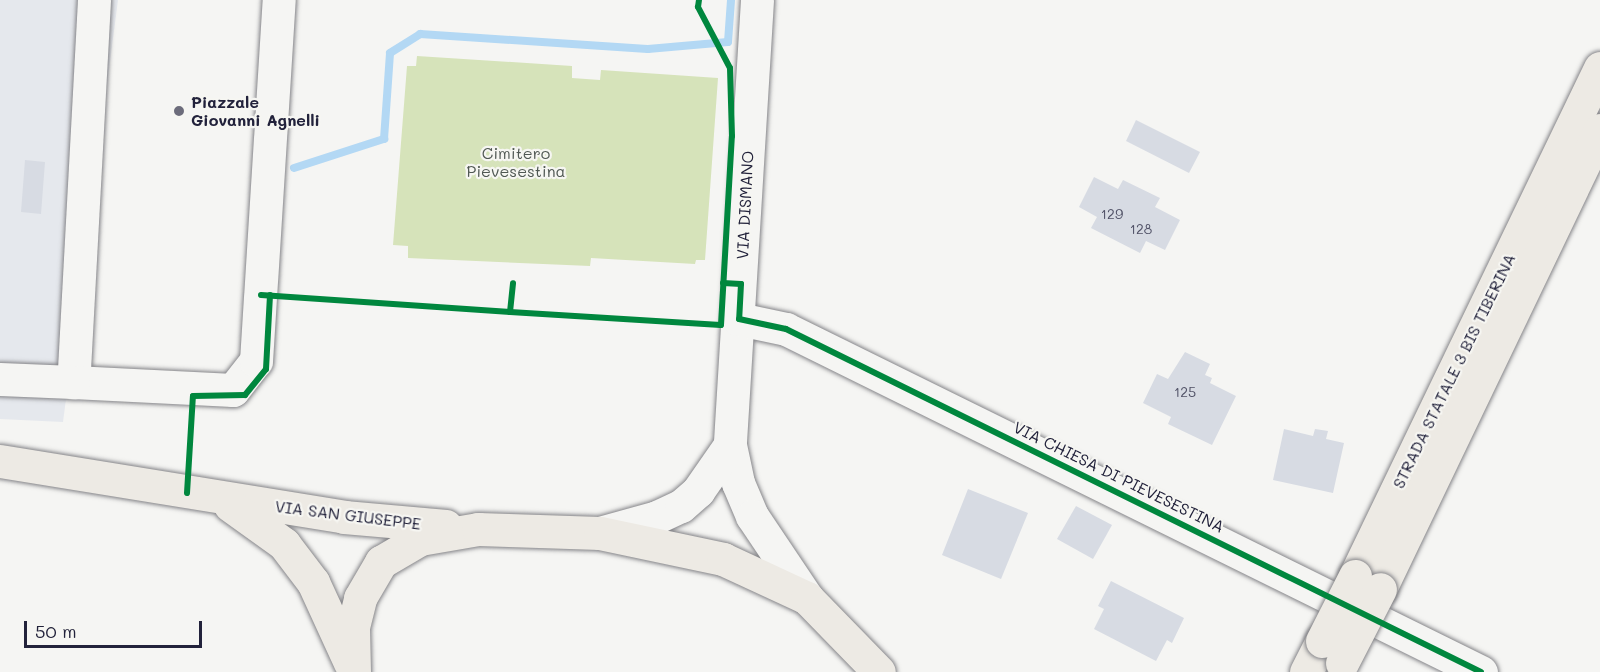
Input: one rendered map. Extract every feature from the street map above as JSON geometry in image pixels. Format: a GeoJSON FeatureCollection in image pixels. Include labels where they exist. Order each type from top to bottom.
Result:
{"type":"FeatureCollection","features":[{"type":"Feature","properties":{"kind":"main road","name":"STRADA STATALE 3 BIS TIBERINA"},"geometry":{"type":"LineString","coordinates":[[1306,672],[1334,659],[1600,68]]}},
{"type":"Feature","properties":{"kind":"main road","name":"STRADA STATALE 3 BIS TIBERINA"},"geometry":{"type":"LineString","coordinates":[[1367,583],[1600,130]]}},
{"type":"Feature","properties":{"kind":"main road","name":"VIA SAN GIUSEPPE"},"geometry":{"type":"LineString","coordinates":[[0,461],[345,517],[478,529]]}},
{"type":"Feature","properties":{"kind":"main road","name":"VIA SAN GIUSEPPE"},"geometry":{"type":"LineString","coordinates":[[218,498],[256,521],[284,544],[313,582],[354,670]]}},
{"type":"Feature","properties":{"kind":"main road"},"geometry":{"type":"LineString","coordinates":[[354,670],[353,627],[360,598],[381,562],[420,539],[478,529],[600,533],[723,560],[807,598],[879,672]]}},
{"type":"Feature","properties":{"kind":"street"},"geometry":{"type":"LineString","coordinates":[[73,382],[94,0]]}},
{"type":"Feature","properties":{"kind":"street"},"geometry":{"type":"LineString","coordinates":[[0,379],[233,390],[256,361],[279,0]]}},
{"type":"Feature","properties":{"kind":"street","name":"VIA DISMANO"},"geometry":{"type":"LineString","coordinates":[[757,0],[732,283],[739,319],[730,445],[738,483],[752,516],[807,598]]}},
{"type":"Feature","properties":{"kind":"street","name":"VIA CHIESA DI PIEVESESTINA"},"geometry":{"type":"LineString","coordinates":[[739,319],[786,329],[1481,672]]}},
{"type":"Feature","properties":{"kind":"street"},"geometry":{"type":"LineString","coordinates":[[600,533],[657,518],[681,506],[698,491],[730,445]]}},
{"type":"Feature","properties":{"kind":"shaded area"},"geometry":{"type":"Polygon","coordinates":[[[0,0],[118,0],[63,422],[0,419],[0,0]]]}},
{"type":"Feature","properties":{"kind":"green space","name":"Cimitero Pievesestina"},"geometry":{"type":"Polygon","coordinates":[[[417,56],[572,66],[572,78],[600,80],[601,70],[718,78],[705,260],[696,260],[695,264],[591,258],[590,266],[408,258],[408,246],[393,245],[407,66],[416,66],[417,56]]]}},
{"type":"Feature","properties":{"kind":"building"},"geometry":{"type":"Polygon","coordinates":[[[1136,120],[1200,152],[1189,173],[1126,141],[1136,120]]]}},
{"type":"Feature","properties":{"kind":"building"},"geometry":{"type":"Polygon","coordinates":[[[25,160],[45,162],[41,214],[21,212],[25,160]]]}},
{"type":"Feature","properties":{"kind":"building"},"geometry":{"type":"Polygon","coordinates":[[[1094,177],[1118,189],[1123,180],[1160,198],[1155,207],[1180,220],[1165,250],[1146,241],[1140,253],[1091,228],[1097,217],[1079,207],[1094,177]]]}},
{"type":"Feature","properties":{"kind":"building"},"geometry":{"type":"Polygon","coordinates":[[[1185,352],[1210,364],[1205,375],[1212,378],[1210,383],[1236,396],[1212,445],[1168,424],[1171,417],[1143,403],[1157,374],[1168,379],[1185,352]]]}},
{"type":"Feature","properties":{"kind":"building"},"geometry":{"type":"Polygon","coordinates":[[[1284,429],[1313,436],[1315,429],[1328,431],[1326,439],[1344,443],[1333,493],[1273,480],[1284,429]]]}},
{"type":"Feature","properties":{"kind":"building"},"geometry":{"type":"Polygon","coordinates":[[[968,489],[1028,513],[1001,579],[942,555],[968,489]]]}},
{"type":"Feature","properties":{"kind":"building"},"geometry":{"type":"Polygon","coordinates":[[[1076,506],[1112,525],[1093,559],[1057,539],[1076,506]]]}},
{"type":"Feature","properties":{"kind":"building"},"geometry":{"type":"Polygon","coordinates":[[[1111,581],[1184,618],[1172,643],[1167,640],[1156,661],[1094,629],[1104,609],[1098,606],[1111,581]]]}},
{"type":"Feature","properties":{"kind":"waterway"},"geometry":{"type":"LineString","coordinates":[[294,168],[384,139],[390,53],[420,34],[648,49],[728,42],[731,0]]}},
{"type":"Feature","properties":{"kind":"cycle path"},"geometry":{"type":"LineString","coordinates":[[510,312],[721,325],[732,136],[730,68],[698,7],[699,0]]}},
{"type":"Feature","properties":{"kind":"cycle path"},"geometry":{"type":"LineString","coordinates":[[261,295],[510,312],[513,283]]}},
{"type":"Feature","properties":{"kind":"cycle path"},"geometry":{"type":"LineString","coordinates":[[723,283],[741,284],[739,319],[786,329],[1481,672]]}},
{"type":"Feature","properties":{"kind":"cycle path"},"geometry":{"type":"LineString","coordinates":[[187,493],[193,396],[245,395],[266,369],[270,295]]}},
{"type":"Feature","properties":{"kind":"place","name":"Piazzale Giovanni Agnelli"},"geometry":{"type":"Point","coordinates":[179,111]}}]}
